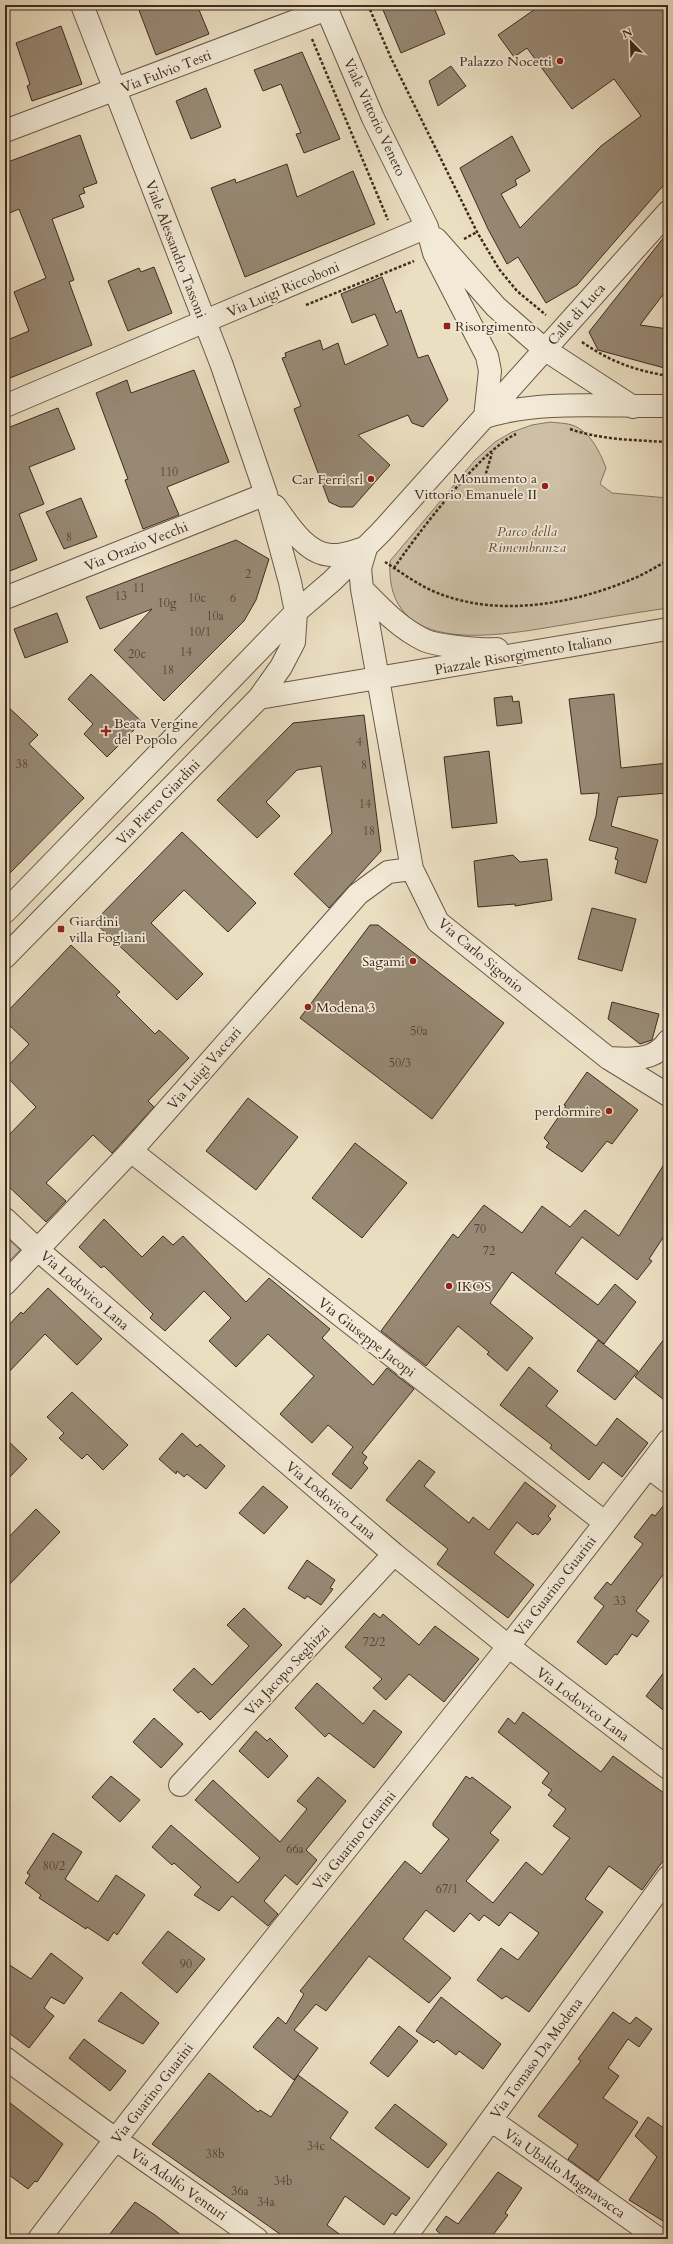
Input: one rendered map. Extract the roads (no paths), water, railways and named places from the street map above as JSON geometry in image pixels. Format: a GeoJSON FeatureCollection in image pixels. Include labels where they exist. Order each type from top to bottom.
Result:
{"type":"FeatureCollection","features":[{"type":"Feature","properties":{"kind":"street","name":"Viale Alessandro Tassoni"},"geometry":{"type":"LineString","coordinates":[[82,5],[205,323],[266,494],[290,582],[296,612]]}},
{"type":"Feature","properties":{"kind":"street","name":"Via Fulvio Testi"},"geometry":{"type":"LineString","coordinates":[[5,131],[304,19],[326,7]]}},
{"type":"Feature","properties":{"kind":"street","name":"Viale Vittorio Veneto"},"geometry":{"type":"LineString","coordinates":[[326,7],[373,118],[427,227],[434,253],[487,356],[490,371],[485,418]]}},
{"type":"Feature","properties":{"kind":"street","name":"Calle di Luca"},"geometry":{"type":"LineString","coordinates":[[485,418],[544,349],[668,212]]}},
{"type":"Feature","properties":{"kind":"street","name":"Viale Vittorio Veneto"},"geometry":{"type":"LineString","coordinates":[[427,227],[496,307],[544,349]]}},
{"type":"Feature","properties":{"kind":"street","name":"Via Luigi Riccoboni"},"geometry":{"type":"LineString","coordinates":[[5,406],[205,323],[427,227]]}},
{"type":"Feature","properties":{"kind":"street"},"geometry":{"type":"LineString","coordinates":[[544,349],[633,407]]}},
{"type":"Feature","properties":{"kind":"street"},"geometry":{"type":"LineString","coordinates":[[5,912],[296,612],[332,581],[366,548],[485,418],[508,410],[582,406],[668,406]]}},
{"type":"Feature","properties":{"kind":"street","name":"Viale Alessandro Tassoni"},"geometry":{"type":"LineString","coordinates":[[266,494],[293,530],[310,547],[329,555],[348,553],[366,548]]}},
{"type":"Feature","properties":{"kind":"street","name":"Via Orazio Vecchi"},"geometry":{"type":"LineString","coordinates":[[5,598],[266,494]]}},
{"type":"Feature","properties":{"kind":"street"},"geometry":{"type":"LineString","coordinates":[[366,548],[360,568],[362,589],[379,679]]}},
{"type":"Feature","properties":{"kind":"street"},"geometry":{"type":"LineString","coordinates":[[362,589],[390,618],[425,641],[480,650],[554,648]]}},
{"type":"Feature","properties":{"kind":"street","name":"Via Pietro Giardini"},"geometry":{"type":"LineString","coordinates":[[5,957],[259,698],[282,667],[294,642],[296,612]]}},
{"type":"Feature","properties":{"kind":"street","name":"Piazzale Risorgimento Italiano"},"geometry":{"type":"LineString","coordinates":[[259,698],[668,630]]}},
{"type":"Feature","properties":{"kind":"street","name":"Via Carlo Sigonio"},"geometry":{"type":"LineString","coordinates":[[379,679],[412,869],[438,922],[608,1058],[668,1095]]}},
{"type":"Feature","properties":{"kind":"street","name":"Via Luigi Vaccari"},"geometry":{"type":"LineString","coordinates":[[5,1284],[131,1151],[358,894],[388,872],[412,869]]}},
{"type":"Feature","properties":{"kind":"street"},"geometry":{"type":"LineString","coordinates":[[608,1058],[649,1057],[658,1052],[668,1041]]}},
{"type":"Feature","properties":{"kind":"street","name":"Via Giuseppe Jacopi"},"geometry":{"type":"LineString","coordinates":[[131,1151],[604,1522]]}},
{"type":"Feature","properties":{"kind":"street","name":"Via Lodovico Lana"},"geometry":{"type":"LineString","coordinates":[[5,1219],[38,1250],[394,1554],[508,1646],[668,1768]]}},
{"type":"Feature","properties":{"kind":"street","name":"Via Guarino Guarini"},"geometry":{"type":"LineString","coordinates":[[39,2239],[115,2139],[508,1646],[668,1441]]}},
{"type":"Feature","properties":{"kind":"street"},"geometry":{"type":"LineString","coordinates":[[648,1467],[668,1482]]}},
{"type":"Feature","properties":{"kind":"street","name":"Via Jacopo Seghizzi"},"geometry":{"type":"LineString","coordinates":[[180,1785],[394,1554]]}},
{"type":"Feature","properties":{"kind":"street","name":"Via Tomaso Da Modena"},"geometry":{"type":"LineString","coordinates":[[404,2239],[668,1877]]}},
{"type":"Feature","properties":{"kind":"street","name":"Via Adolfo Venturi"},"geometry":{"type":"LineString","coordinates":[[5,2058],[115,2139],[257,2239]]}},
{"type":"Feature","properties":{"kind":"street","name":"Via Ubaldo Magnavacca"},"geometry":{"type":"LineString","coordinates":[[491,2120],[659,2239]]}},
{"type":"Feature","properties":{"kind":"place","name":"Palazzo Nocetti"},"geometry":{"type":"Point","coordinates":[560,61]}},
{"type":"Feature","properties":{"kind":"place","name":"Risorgimento"},"geometry":{"type":"Point","coordinates":[447,326]}},
{"type":"Feature","properties":{"kind":"place","name":"Car Ferri srl"},"geometry":{"type":"Point","coordinates":[371,479]}},
{"type":"Feature","properties":{"kind":"place","name":"Monumento a Vittorio Emanuele II"},"geometry":{"type":"Point","coordinates":[545,486]}},
{"type":"Feature","properties":{"kind":"place","name":"Beata Vergine del Popolo"},"geometry":{"type":"Point","coordinates":[106,731]}},
{"type":"Feature","properties":{"kind":"place","name":"Giardini villa Fogliani"},"geometry":{"type":"Point","coordinates":[61,929]}},
{"type":"Feature","properties":{"kind":"place","name":"Sagami"},"geometry":{"type":"Point","coordinates":[413,961]}},
{"type":"Feature","properties":{"kind":"place","name":"Modena 3"},"geometry":{"type":"Point","coordinates":[308,1007]}},
{"type":"Feature","properties":{"kind":"place","name":"perdormire"},"geometry":{"type":"Point","coordinates":[609,1111]}},
{"type":"Feature","properties":{"kind":"place","name":"IKOS"},"geometry":{"type":"Point","coordinates":[449,1286]}},
{"type":"Feature","properties":{"kind":"park label","name":"Parco della Rimembranza"},"geometry":{"type":"Point","coordinates":[527,540]}}]}
